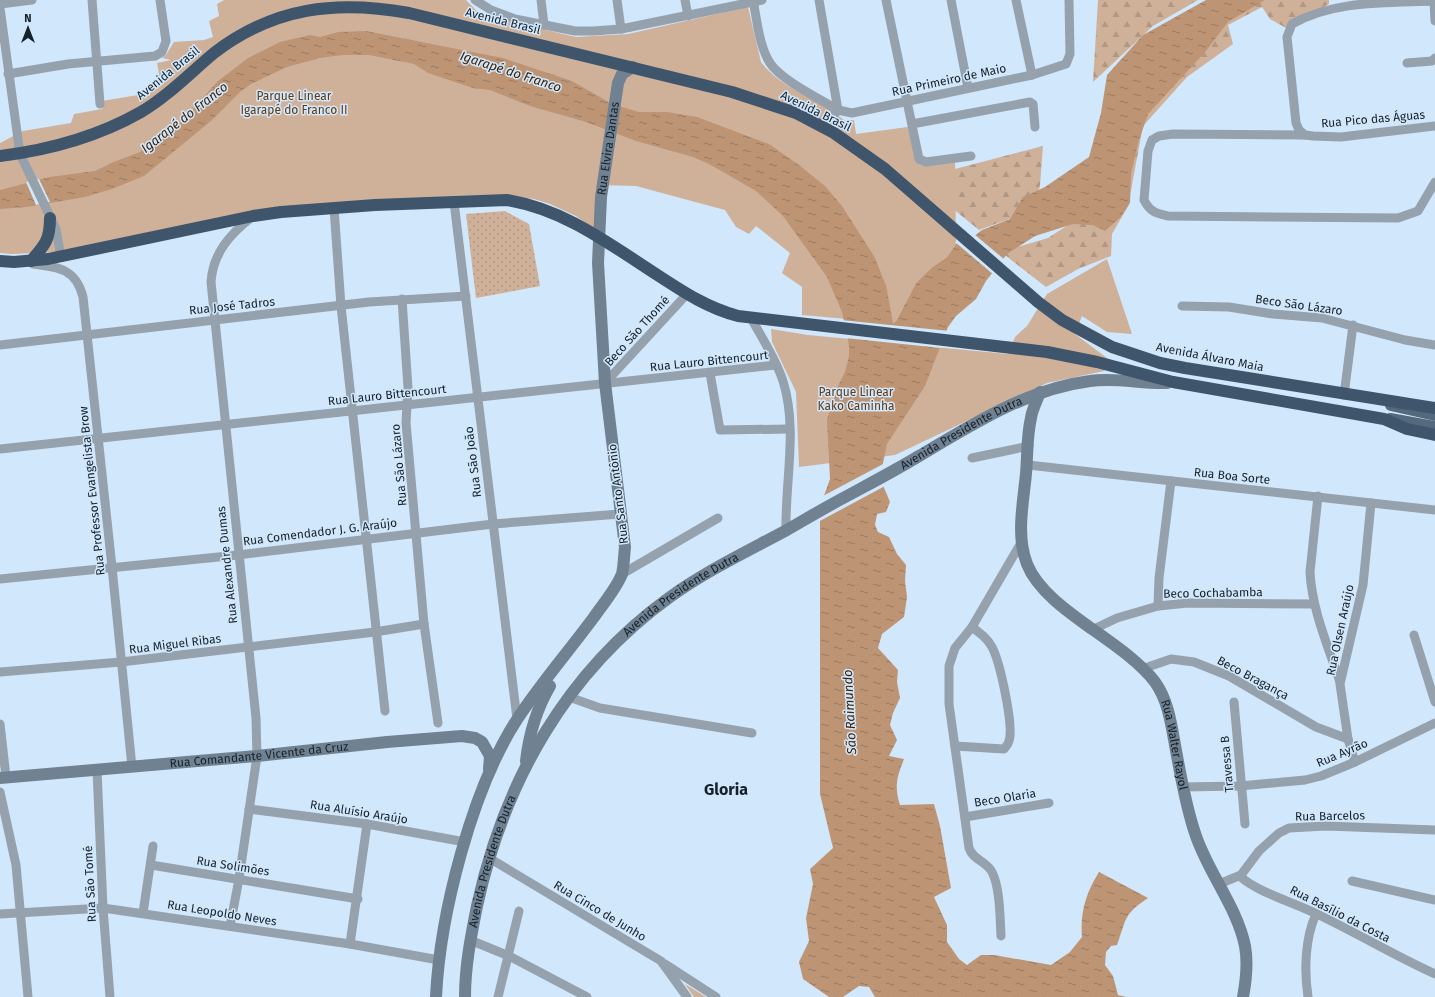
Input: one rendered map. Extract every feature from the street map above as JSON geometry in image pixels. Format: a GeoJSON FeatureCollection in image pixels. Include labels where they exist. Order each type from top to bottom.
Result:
{"type":"FeatureCollection","features":[{"type":"Feature","properties":{"kind":"highway","name":"Avenida Brasil"},"geometry":{"type":"LineString","coordinates":[[0,156],[20,154],[78,140],[112,126],[142,111],[172,90],[215,53],[242,34],[266,23],[297,12],[327,6],[378,7],[409,13],[633,67],[753,98],[812,121],[834,133],[885,169],[1038,302]]}},
{"type":"Feature","properties":{"kind":"highway"},"geometry":{"type":"LineString","coordinates":[[0,260],[14,262],[61,257],[253,216],[334,208],[507,200],[527,203],[564,217],[598,236],[687,294],[719,311],[751,318],[1002,346],[1072,356],[1173,382],[1384,419],[1407,429],[1435,435]]}},
{"type":"Feature","properties":{"kind":"highway"},"geometry":{"type":"LineString","coordinates":[[31,261],[48,242],[50,235],[49,216]]}},
{"type":"Feature","properties":{"kind":"highway","name":"Avenida Álvaro Maia"},"geometry":{"type":"LineString","coordinates":[[1038,302],[1085,334],[1119,350],[1160,363],[1344,395],[1435,408]]}},
{"type":"Feature","properties":{"kind":"main road"},"geometry":{"type":"LineString","coordinates":[[1366,398],[1435,415]]}},
{"type":"Feature","properties":{"kind":"main road"},"geometry":{"type":"LineString","coordinates":[[1384,419],[1435,427]]}},
{"type":"Feature","properties":{"kind":"street"},"geometry":{"type":"LineString","coordinates":[[0,4],[32,0]]}},
{"type":"Feature","properties":{"kind":"street"},"geometry":{"type":"LineString","coordinates":[[92,0],[100,104]]}},
{"type":"Feature","properties":{"kind":"street"},"geometry":{"type":"LineString","coordinates":[[8,74],[44,67],[155,56],[162,52],[166,41],[160,0]]}},
{"type":"Feature","properties":{"kind":"street"},"geometry":{"type":"LineString","coordinates":[[475,0],[491,10],[515,19],[575,31],[621,29],[756,1],[765,52],[770,63],[786,78],[838,110]]}},
{"type":"Feature","properties":{"kind":"street"},"geometry":{"type":"LineString","coordinates":[[541,0],[544,25]]}},
{"type":"Feature","properties":{"kind":"street"},"geometry":{"type":"LineString","coordinates":[[617,0],[621,29]]}},
{"type":"Feature","properties":{"kind":"street"},"geometry":{"type":"LineString","coordinates":[[685,0],[688,16]]}},
{"type":"Feature","properties":{"kind":"street"},"geometry":{"type":"LineString","coordinates":[[812,121],[816,123],[831,119],[838,110],[819,0]]}},
{"type":"Feature","properties":{"kind":"street"},"geometry":{"type":"LineString","coordinates":[[886,0],[919,159],[926,162],[971,156]]}},
{"type":"Feature","properties":{"kind":"street"},"geometry":{"type":"LineString","coordinates":[[951,0],[968,88]]}},
{"type":"Feature","properties":{"kind":"street"},"geometry":{"type":"LineString","coordinates":[[1016,0],[1032,75]]}},
{"type":"Feature","properties":{"kind":"street","name":"Rua Primeiro de Maio"},"geometry":{"type":"LineString","coordinates":[[838,110],[852,113],[1032,75],[1066,64],[1070,54],[1069,0]]}},
{"type":"Feature","properties":{"kind":"street"},"geometry":{"type":"LineString","coordinates":[[1434,1],[1435,21]]}},
{"type":"Feature","properties":{"kind":"street","name":"Rua Pico das Águas"},"geometry":{"type":"LineString","coordinates":[[1434,1],[1341,5],[1313,14],[1292,24],[1287,37],[1296,123],[1299,130],[1305,135],[1341,136],[1435,126]]}},
{"type":"Feature","properties":{"kind":"street"},"geometry":{"type":"LineString","coordinates":[[0,8],[20,154],[58,235],[61,257]]}},
{"type":"Feature","properties":{"kind":"street"},"geometry":{"type":"LineString","coordinates":[[1407,63],[1432,61],[1435,58]]}},
{"type":"Feature","properties":{"kind":"street","name":"Rua Elvira Dantas"},"geometry":{"type":"LineString","coordinates":[[598,236],[601,197],[617,91],[622,74],[633,67]]}},
{"type":"Feature","properties":{"kind":"street"},"geometry":{"type":"LineString","coordinates":[[912,124],[1030,102],[1034,104],[1035,127]]}},
{"type":"Feature","properties":{"kind":"street"},"geometry":{"type":"LineString","coordinates":[[831,119],[831,128],[834,133]]}},
{"type":"Feature","properties":{"kind":"street"},"geometry":{"type":"LineString","coordinates":[[1305,135],[1172,134],[1159,136],[1152,140],[1148,151],[1144,200],[1154,213],[1168,216],[1392,218],[1418,211],[1434,185]]}},
{"type":"Feature","properties":{"kind":"street","name":"Rua São João"},"geometry":{"type":"LineString","coordinates":[[454,202],[518,719]]}},
{"type":"Feature","properties":{"kind":"street"},"geometry":{"type":"LineString","coordinates":[[334,208],[341,306],[354,411],[375,632],[385,711]]}},
{"type":"Feature","properties":{"kind":"street","name":"Rua Alexandre Dumas"},"geometry":{"type":"LineString","coordinates":[[230,926],[239,879],[257,756],[256,718],[211,282],[215,260],[231,235],[253,216]]}},
{"type":"Feature","properties":{"kind":"street","name":"Rua Santo Antônio"},"geometry":{"type":"LineString","coordinates":[[518,719],[609,597],[622,574],[624,547],[605,383],[598,280],[598,236]]}},
{"type":"Feature","properties":{"kind":"street","name":"Rua Professor Evangelista Brow"},"geometry":{"type":"LineString","coordinates":[[14,262],[51,266],[67,271],[81,290],[83,297],[132,767]]}},
{"type":"Feature","properties":{"kind":"street","name":"Beco São Thomé"},"geometry":{"type":"LineString","coordinates":[[605,383],[687,294]]}},
{"type":"Feature","properties":{"kind":"street","name":"Rua José Tadros"},"geometry":{"type":"LineString","coordinates":[[0,345],[402,299],[466,296]]}},
{"type":"Feature","properties":{"kind":"street","name":"Rua São Lázaro"},"geometry":{"type":"LineString","coordinates":[[402,299],[408,406],[406,423],[417,532],[424,624],[438,722]]}},
{"type":"Feature","properties":{"kind":"street","name":"Beco São Lázaro"},"geometry":{"type":"LineString","coordinates":[[1182,306],[1229,307],[1273,314],[1322,318],[1405,340],[1435,345]]}},
{"type":"Feature","properties":{"kind":"street"},"geometry":{"type":"LineString","coordinates":[[751,318],[776,366],[785,389],[789,429],[786,530]]}},
{"type":"Feature","properties":{"kind":"street"},"geometry":{"type":"LineString","coordinates":[[1344,395],[1353,326]]}},
{"type":"Feature","properties":{"kind":"street","name":"Rua Lauro Bittencourt"},"geometry":{"type":"LineString","coordinates":[[0,449],[98,440],[225,424],[408,406],[605,383],[776,366]]}},
{"type":"Feature","properties":{"kind":"street"},"geometry":{"type":"LineString","coordinates":[[710,373],[720,430],[789,429]]}},
{"type":"Feature","properties":{"kind":"street","name":"Avenida Presidente Dutra"},"geometry":{"type":"LineString","coordinates":[[463,995],[470,940],[489,858],[507,806],[546,729],[590,670],[616,642],[659,605],[691,583],[726,562],[918,457],[975,423],[1022,400],[1040,392],[1075,383],[1101,380],[1158,383],[1173,382]]}},
{"type":"Feature","properties":{"kind":"street","name":"Rua Walter Rayol"},"geometry":{"type":"LineString","coordinates":[[1040,392],[1030,419],[1028,465],[1022,517],[1022,541],[1027,565],[1039,584],[1054,600],[1122,650],[1153,680],[1162,693],[1171,724],[1183,787],[1196,836],[1202,854],[1237,922],[1245,946],[1246,978],[1243,997]]}},
{"type":"Feature","properties":{"kind":"street"},"geometry":{"type":"LineString","coordinates":[[1022,400],[1028,408],[1030,419]]}},
{"type":"Feature","properties":{"kind":"street"},"geometry":{"type":"LineString","coordinates":[[972,458],[1029,446]]}},
{"type":"Feature","properties":{"kind":"street","name":"Rua Boa Sorte"},"geometry":{"type":"LineString","coordinates":[[1028,465],[1435,510]]}},
{"type":"Feature","properties":{"kind":"street"},"geometry":{"type":"LineString","coordinates":[[1158,606],[1159,578],[1172,482]]}},
{"type":"Feature","properties":{"kind":"street"},"geometry":{"type":"LineString","coordinates":[[1318,496],[1310,572],[1314,604],[1340,684]]}},
{"type":"Feature","properties":{"kind":"street","name":"Rua Olsen Araújo"},"geometry":{"type":"LineString","coordinates":[[1355,762],[1348,739],[1340,684],[1363,585],[1371,503]]}},
{"type":"Feature","properties":{"kind":"street","name":"Rua Comendador J. G. Araújo"},"geometry":{"type":"LineString","coordinates":[[0,579],[238,555],[417,532],[493,524],[620,514]]}},
{"type":"Feature","properties":{"kind":"street"},"geometry":{"type":"LineString","coordinates":[[622,574],[718,518]]}},
{"type":"Feature","properties":{"kind":"street"},"geometry":{"type":"LineString","coordinates":[[1002,936],[994,877],[987,865],[971,854],[949,704],[949,666],[955,648],[972,627],[1022,541]]}},
{"type":"Feature","properties":{"kind":"street","name":"Beco Cochabamba"},"geometry":{"type":"LineString","coordinates":[[1094,629],[1115,619],[1158,606],[1188,602],[1314,604]]}},
{"type":"Feature","properties":{"kind":"street","name":"Rua Miguel Ribas"},"geometry":{"type":"LineString","coordinates":[[0,672],[121,662],[375,632],[424,624]]}},
{"type":"Feature","properties":{"kind":"street"},"geometry":{"type":"LineString","coordinates":[[955,746],[1004,749],[1010,741],[1010,727],[996,655],[986,638],[972,627]]}},
{"type":"Feature","properties":{"kind":"street"},"geometry":{"type":"LineString","coordinates":[[1414,635],[1435,702]]}},
{"type":"Feature","properties":{"kind":"street"},"geometry":{"type":"LineString","coordinates":[[525,770],[530,732],[540,702],[575,642]]}},
{"type":"Feature","properties":{"kind":"street","name":"Beco Bragança"},"geometry":{"type":"LineString","coordinates":[[1142,669],[1172,659],[1194,662],[1229,676],[1316,726],[1348,739]]}},
{"type":"Feature","properties":{"kind":"street"},"geometry":{"type":"LineString","coordinates":[[569,697],[600,708],[752,733]]}},
{"type":"Feature","properties":{"kind":"street","name":"Travessa B"},"geometry":{"type":"LineString","coordinates":[[1234,702],[1240,786],[1245,824]]}},
{"type":"Feature","properties":{"kind":"street"},"geometry":{"type":"LineString","coordinates":[[438,994],[439,960],[455,878],[465,842],[488,775],[518,719]]}},
{"type":"Feature","properties":{"kind":"street","name":"Rua Ayrão"},"geometry":{"type":"LineString","coordinates":[[1183,787],[1240,786],[1305,780],[1331,773],[1435,722]]}},
{"type":"Feature","properties":{"kind":"street"},"geometry":{"type":"LineString","coordinates":[[0,724],[3,778]]}},
{"type":"Feature","properties":{"kind":"street","name":"Rua Comandante Vicente da Cruz"},"geometry":{"type":"LineString","coordinates":[[3,778],[257,756],[387,742],[462,736],[475,738],[482,742],[488,750],[491,763],[488,775]]}},
{"type":"Feature","properties":{"kind":"street","name":"Rua São Tomé"},"geometry":{"type":"LineString","coordinates":[[97,770],[103,908],[110,997]]}},
{"type":"Feature","properties":{"kind":"street"},"geometry":{"type":"LineString","coordinates":[[0,792],[12,845],[28,997]]}},
{"type":"Feature","properties":{"kind":"street","name":"Beco Olaria"},"geometry":{"type":"LineString","coordinates":[[965,817],[1049,803]]}},
{"type":"Feature","properties":{"kind":"street","name":"Rua Aluísio Araújo"},"geometry":{"type":"LineString","coordinates":[[249,809],[366,824],[465,842]]}},
{"type":"Feature","properties":{"kind":"street"},"geometry":{"type":"LineString","coordinates":[[350,944],[358,899],[366,824]]}},
{"type":"Feature","properties":{"kind":"street","name":"Rua Barcelos"},"geometry":{"type":"LineString","coordinates":[[1242,873],[1259,851],[1279,833],[1289,828],[1326,826],[1435,830]]}},
{"type":"Feature","properties":{"kind":"street"},"geometry":{"type":"LineString","coordinates":[[143,912],[153,846]]}},
{"type":"Feature","properties":{"kind":"street","name":"Rua Cinco de Junho"},"geometry":{"type":"LineString","coordinates":[[489,858],[661,961],[687,997]]}},
{"type":"Feature","properties":{"kind":"street","name":"Rua Solimões"},"geometry":{"type":"LineString","coordinates":[[151,865],[358,899]]}},
{"type":"Feature","properties":{"kind":"street"},"geometry":{"type":"LineString","coordinates":[[1218,884],[1242,873]]}},
{"type":"Feature","properties":{"kind":"street","name":"Rua Basílio da Costa"},"geometry":{"type":"LineString","coordinates":[[1242,873],[1242,878],[1253,886],[1316,914],[1397,957],[1435,974]]}},
{"type":"Feature","properties":{"kind":"street"},"geometry":{"type":"LineString","coordinates":[[1352,881],[1435,900]]}},
{"type":"Feature","properties":{"kind":"street","name":"Rua Leopoldo Neves"},"geometry":{"type":"LineString","coordinates":[[0,914],[103,908],[143,912],[350,944],[439,960]]}},
{"type":"Feature","properties":{"kind":"street"},"geometry":{"type":"LineString","coordinates":[[498,997],[509,956],[518,911]]}},
{"type":"Feature","properties":{"kind":"street"},"geometry":{"type":"LineString","coordinates":[[1308,997],[1306,984],[1308,949],[1312,923],[1316,914]]}},
{"type":"Feature","properties":{"kind":"street"},"geometry":{"type":"LineString","coordinates":[[470,940],[509,956],[587,997]]}},
{"type":"Feature","properties":{"kind":"street"},"geometry":{"type":"LineString","coordinates":[[661,961],[716,997]]}},
{"type":"Feature","properties":{"kind":"green space","name":"Parque Linear Igarapé do Franco II"},"geometry":{"type":"Polygon","coordinates":[[[224,0],[466,0],[477,11],[512,22],[576,37],[628,34],[748,7],[761,62],[779,80],[824,106],[845,121],[854,120],[856,134],[915,126],[922,162],[955,157],[956,244],[947,257],[931,268],[916,283],[896,321],[892,323],[802,315],[802,287],[782,273],[790,253],[756,226],[749,234],[736,227],[725,210],[636,186],[600,185],[595,229],[576,216],[550,204],[534,199],[504,195],[456,196],[353,203],[63,252],[0,253],[0,143],[23,131],[71,123],[74,114],[102,109],[102,101],[150,93],[161,85],[157,63],[171,60],[162,58],[166,55],[174,42],[204,40],[213,37],[209,21],[219,16],[217,4],[224,0]]]}},
{"type":"Feature","properties":{"kind":"green space"},"geometry":{"type":"Polygon","coordinates":[[[1098,0],[1198,0],[1153,26],[1093,82],[1098,0]]]}},
{"type":"Feature","properties":{"kind":"green space"},"geometry":{"type":"Polygon","coordinates":[[[1250,0],[1329,0],[1329,4],[1286,28],[1270,19],[1262,7],[1228,25],[1233,44],[1187,77],[1143,126],[1128,206],[1112,234],[1111,256],[1078,269],[1046,287],[1001,252],[1048,238],[1099,205],[1115,118],[1250,0]]]}},
{"type":"Feature","properties":{"kind":"green space"},"geometry":{"type":"Polygon","coordinates":[[[1043,146],[1040,185],[1035,207],[1020,215],[979,230],[919,181],[955,169],[1043,146]]]}},
{"type":"Feature","properties":{"kind":"green space"},"geometry":{"type":"Polygon","coordinates":[[[505,211],[529,224],[540,286],[476,298],[466,214],[505,211]]]}},
{"type":"Feature","properties":{"kind":"green space","name":"Parque Linear Kako Caminha"},"geometry":{"type":"Polygon","coordinates":[[[1107,259],[1132,334],[1107,332],[1082,316],[1075,334],[1111,361],[1104,371],[1047,383],[895,455],[799,467],[796,392],[772,342],[771,329],[808,335],[1008,354],[1015,337],[1027,326],[1047,294],[1107,259]]]}},
{"type":"Feature","properties":{"kind":"green space"},"geometry":{"type":"Polygon","coordinates":[[[685,984],[706,997],[694,997],[685,984]]]}},
{"type":"Feature","properties":{"kind":"water"},"geometry":{"type":"Polygon","coordinates":[[[1206,0],[1265,0],[1228,22],[1206,51],[1148,114],[1139,140],[1131,174],[1130,203],[1121,217],[1105,231],[1093,225],[1073,224],[1035,236],[1007,254],[986,281],[976,299],[956,316],[948,327],[925,386],[887,444],[880,478],[890,502],[886,512],[877,514],[875,525],[878,532],[889,537],[897,554],[906,565],[905,581],[907,597],[904,617],[882,634],[878,648],[898,670],[897,682],[900,698],[893,713],[890,725],[897,740],[889,756],[904,759],[897,782],[897,792],[900,805],[934,804],[940,826],[951,888],[934,897],[947,925],[947,942],[959,959],[967,965],[981,955],[994,955],[1051,965],[1070,952],[1082,937],[1082,919],[1087,895],[1099,872],[1148,898],[1134,909],[1126,918],[1117,945],[1111,946],[1106,952],[1105,965],[1113,976],[1118,995],[1126,997],[875,997],[869,987],[859,986],[843,997],[829,997],[803,979],[799,962],[809,941],[806,918],[813,884],[810,869],[833,848],[820,794],[820,507],[830,479],[827,420],[835,392],[845,372],[849,356],[849,345],[842,312],[827,277],[783,216],[756,191],[709,164],[693,157],[636,141],[586,122],[530,106],[490,90],[473,88],[428,73],[414,64],[369,55],[343,55],[320,58],[287,67],[251,84],[240,92],[211,121],[144,176],[112,189],[85,197],[27,207],[0,209],[0,190],[49,177],[95,171],[140,152],[164,130],[179,124],[218,81],[248,58],[280,42],[310,35],[320,37],[338,32],[366,31],[503,58],[572,81],[612,104],[639,112],[667,112],[697,117],[769,144],[825,186],[842,206],[874,256],[886,285],[893,323],[896,321],[916,283],[931,268],[947,257],[956,244],[973,237],[982,230],[1010,219],[1023,197],[1045,187],[1089,157],[1101,113],[1107,75],[1143,35],[1206,0]]]}},
{"type":"Feature","properties":{"kind":"pier"},"geometry":{"type":"Polygon","coordinates":[[[39,179],[50,202],[36,205],[26,182],[39,179]]]}},
{"type":"Feature","properties":{"kind":"pier"},"geometry":{"type":"Polygon","coordinates":[[[974,234],[1005,260],[994,275],[955,242],[974,234]]]}},
{"type":"Feature","properties":{"kind":"pier"},"geometry":{"type":"Polygon","coordinates":[[[841,320],[949,331],[941,348],[845,338],[841,320]]]}},
{"type":"Feature","properties":{"kind":"pier"},"geometry":{"type":"Polygon","coordinates":[[[885,463],[882,478],[885,486],[818,522],[818,507],[821,497],[885,463]]]}},
{"type":"Feature","properties":{"kind":"district","name":"Gloria"},"geometry":{"type":"Point","coordinates":[726,789]}},
{"type":"Feature","properties":{"kind":"water label","name":"Igarapé do Franco"},"geometry":{"type":"Point","coordinates":[511,71]}},
{"type":"Feature","properties":{"kind":"water label","name":"Igarapé do Franco"},"geometry":{"type":"Point","coordinates":[184,117]}},
{"type":"Feature","properties":{"kind":"water label","name":"São Raimundo"},"geometry":{"type":"Point","coordinates":[849,712]}}]}
